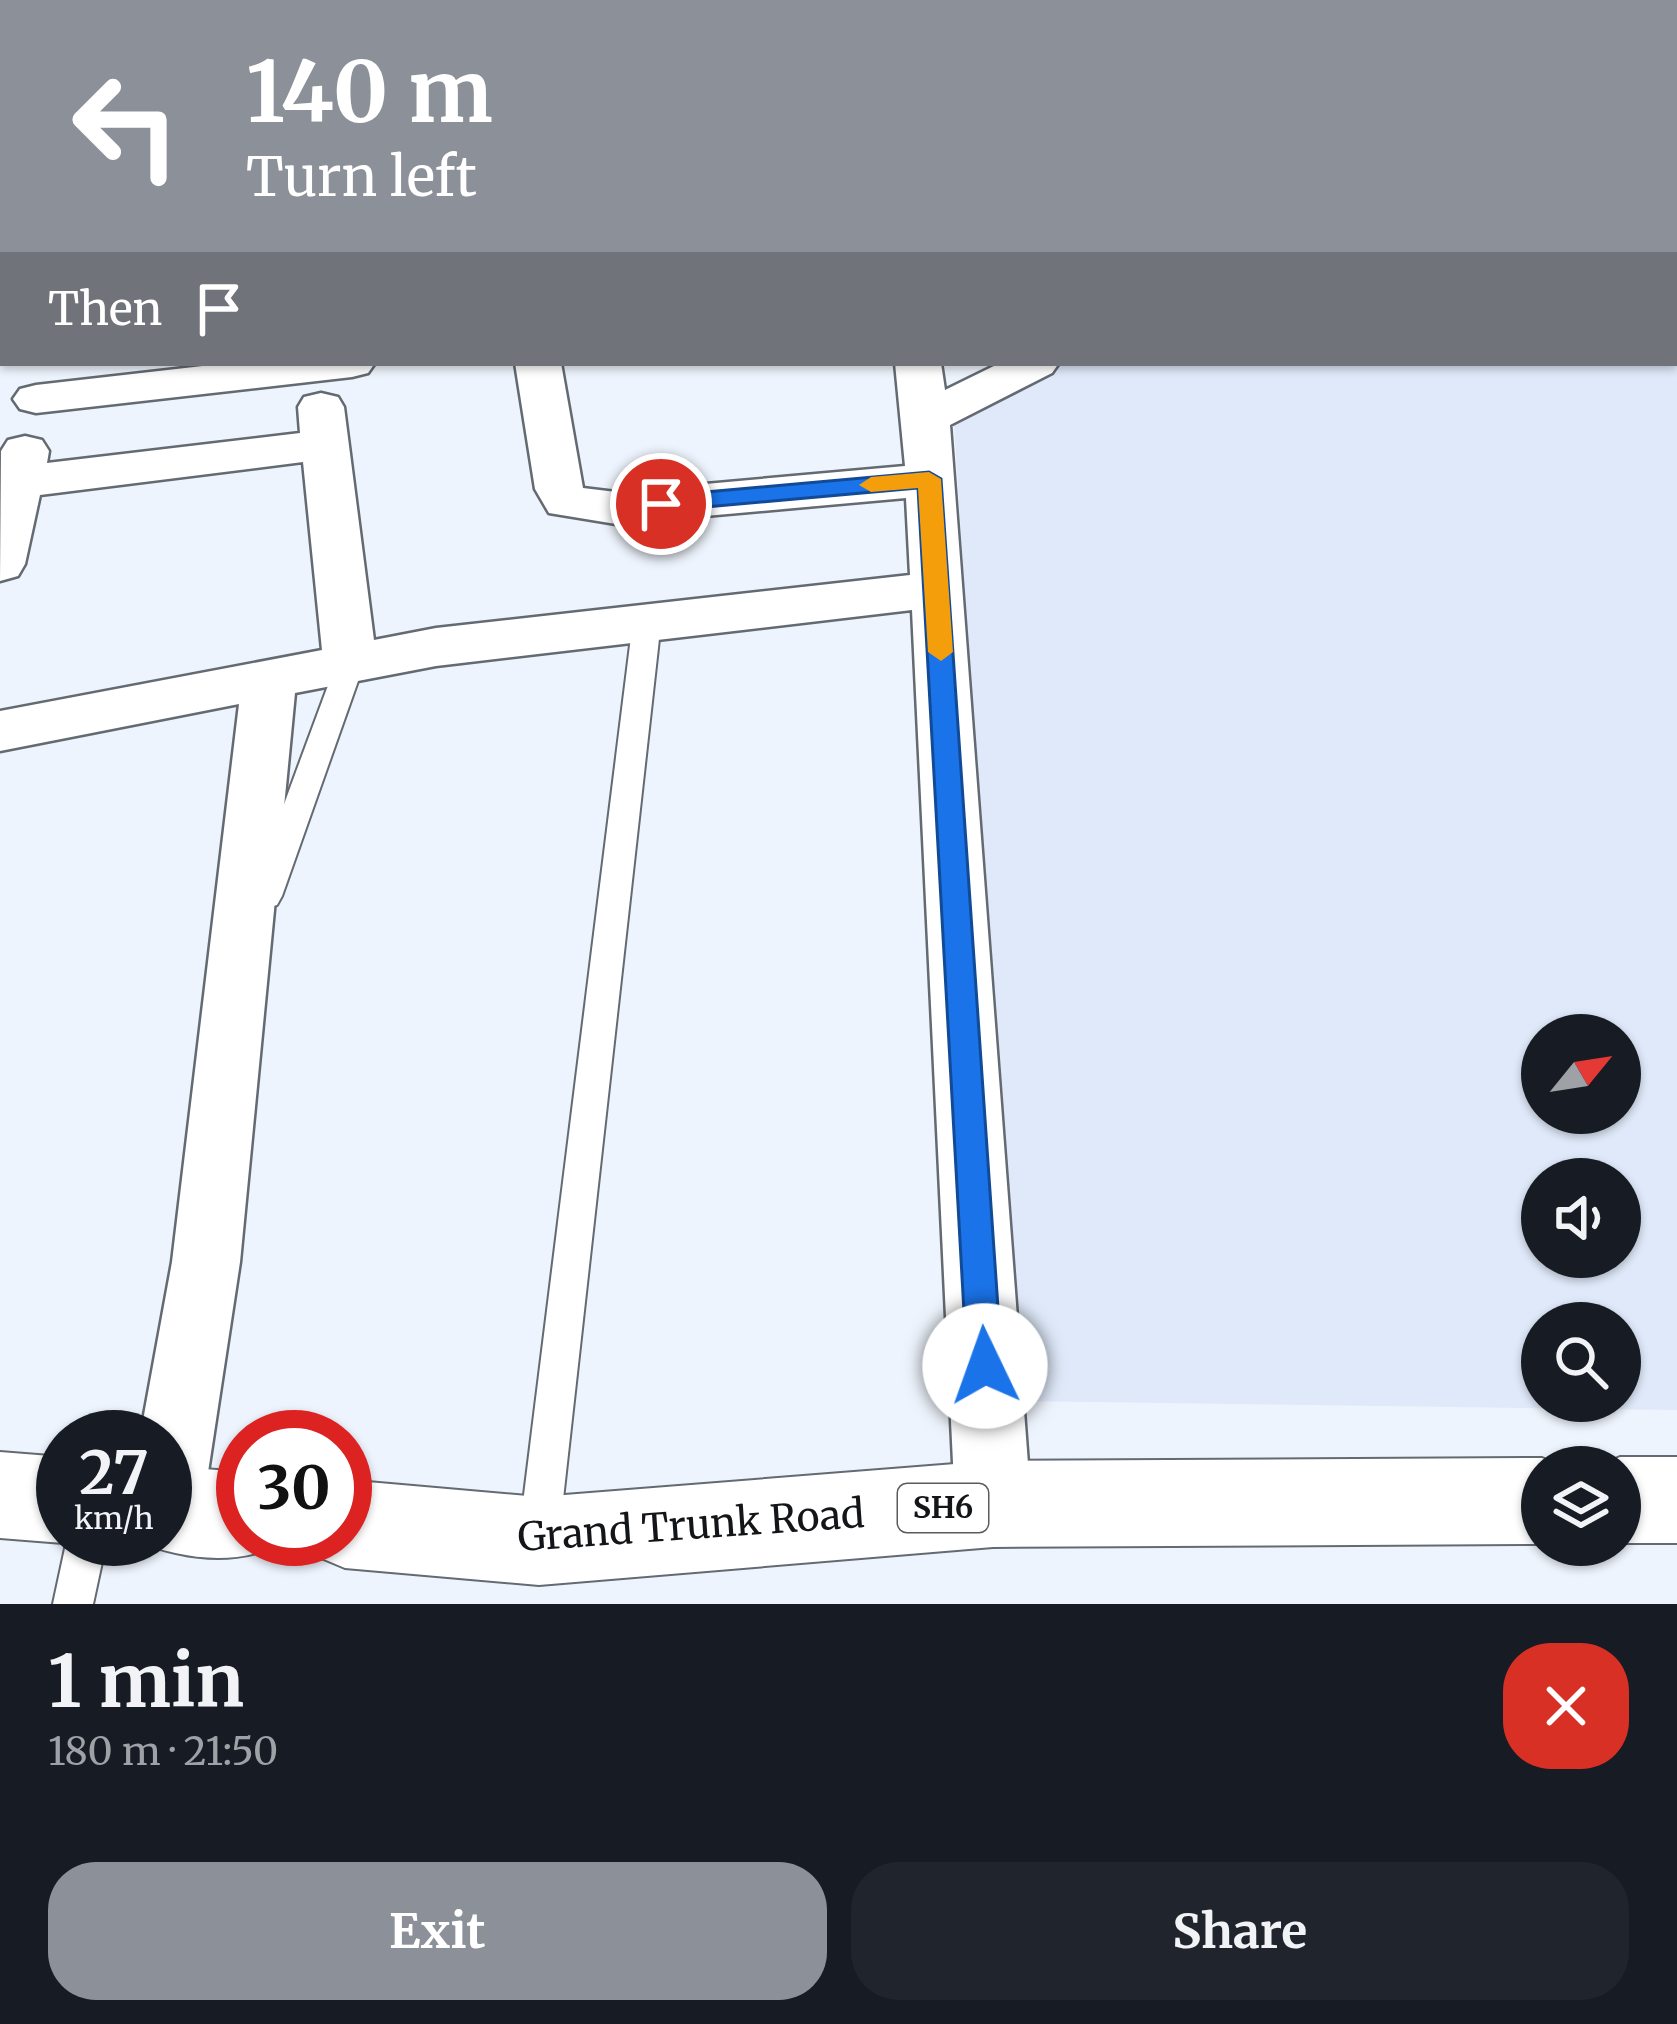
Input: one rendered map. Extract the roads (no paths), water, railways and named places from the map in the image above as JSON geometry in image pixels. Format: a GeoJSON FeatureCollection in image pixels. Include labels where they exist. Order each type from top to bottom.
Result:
{"type":"FeatureCollection","features":[{"type":"Feature","properties":{"kind":"main road"},"geometry":{"type":"LineString","coordinates":[[0,1495],[36,1498]]}},
{"type":"Feature","properties":{"kind":"main road"},"geometry":{"type":"LineString","coordinates":[[1641,1500],[1677,1500]]}},
{"type":"Feature","properties":{"kind":"main road","name":"Grand Trunk Road"},"geometry":{"type":"LineString","coordinates":[[372,1526],[539,1541],[993,1504],[1521,1501]]}},
{"type":"Feature","properties":{"kind":"street"},"geometry":{"type":"LineString","coordinates":[[0,564],[9,483],[40,381],[317,366]]}},
{"type":"Feature","properties":{"kind":"street"},"geometry":{"type":"LineString","coordinates":[[335,366],[322,445],[350,664]]}},
{"type":"Feature","properties":{"kind":"street"},"geometry":{"type":"LineString","coordinates":[[538,366],[559,489],[566,502],[616,508],[929,479]]}},
{"type":"Feature","properties":{"kind":"street"},"geometry":{"type":"LineString","coordinates":[[993,1504],[922,390],[1023,366]]}},
{"type":"Feature","properties":{"kind":"street"},"geometry":{"type":"LineString","coordinates":[[9,483],[322,445]]}},
{"type":"Feature","properties":{"kind":"street"},"geometry":{"type":"LineString","coordinates":[[0,731],[479,640],[937,589]]}},
{"type":"Feature","properties":{"kind":"street"},"geometry":{"type":"LineString","coordinates":[[181,1410],[206,1262],[269,679]]}},
{"type":"Feature","properties":{"kind":"lane"},"geometry":{"type":"LineString","coordinates":[[539,1541],[647,621]]}},
{"type":"Feature","properties":{"kind":"lane"},"geometry":{"type":"LineString","coordinates":[[234,986],[350,664]]}},
{"type":"Feature","properties":{"kind":"lane"},"geometry":{"type":"LineString","coordinates":[[73,1604],[81,1566]]}}]}
